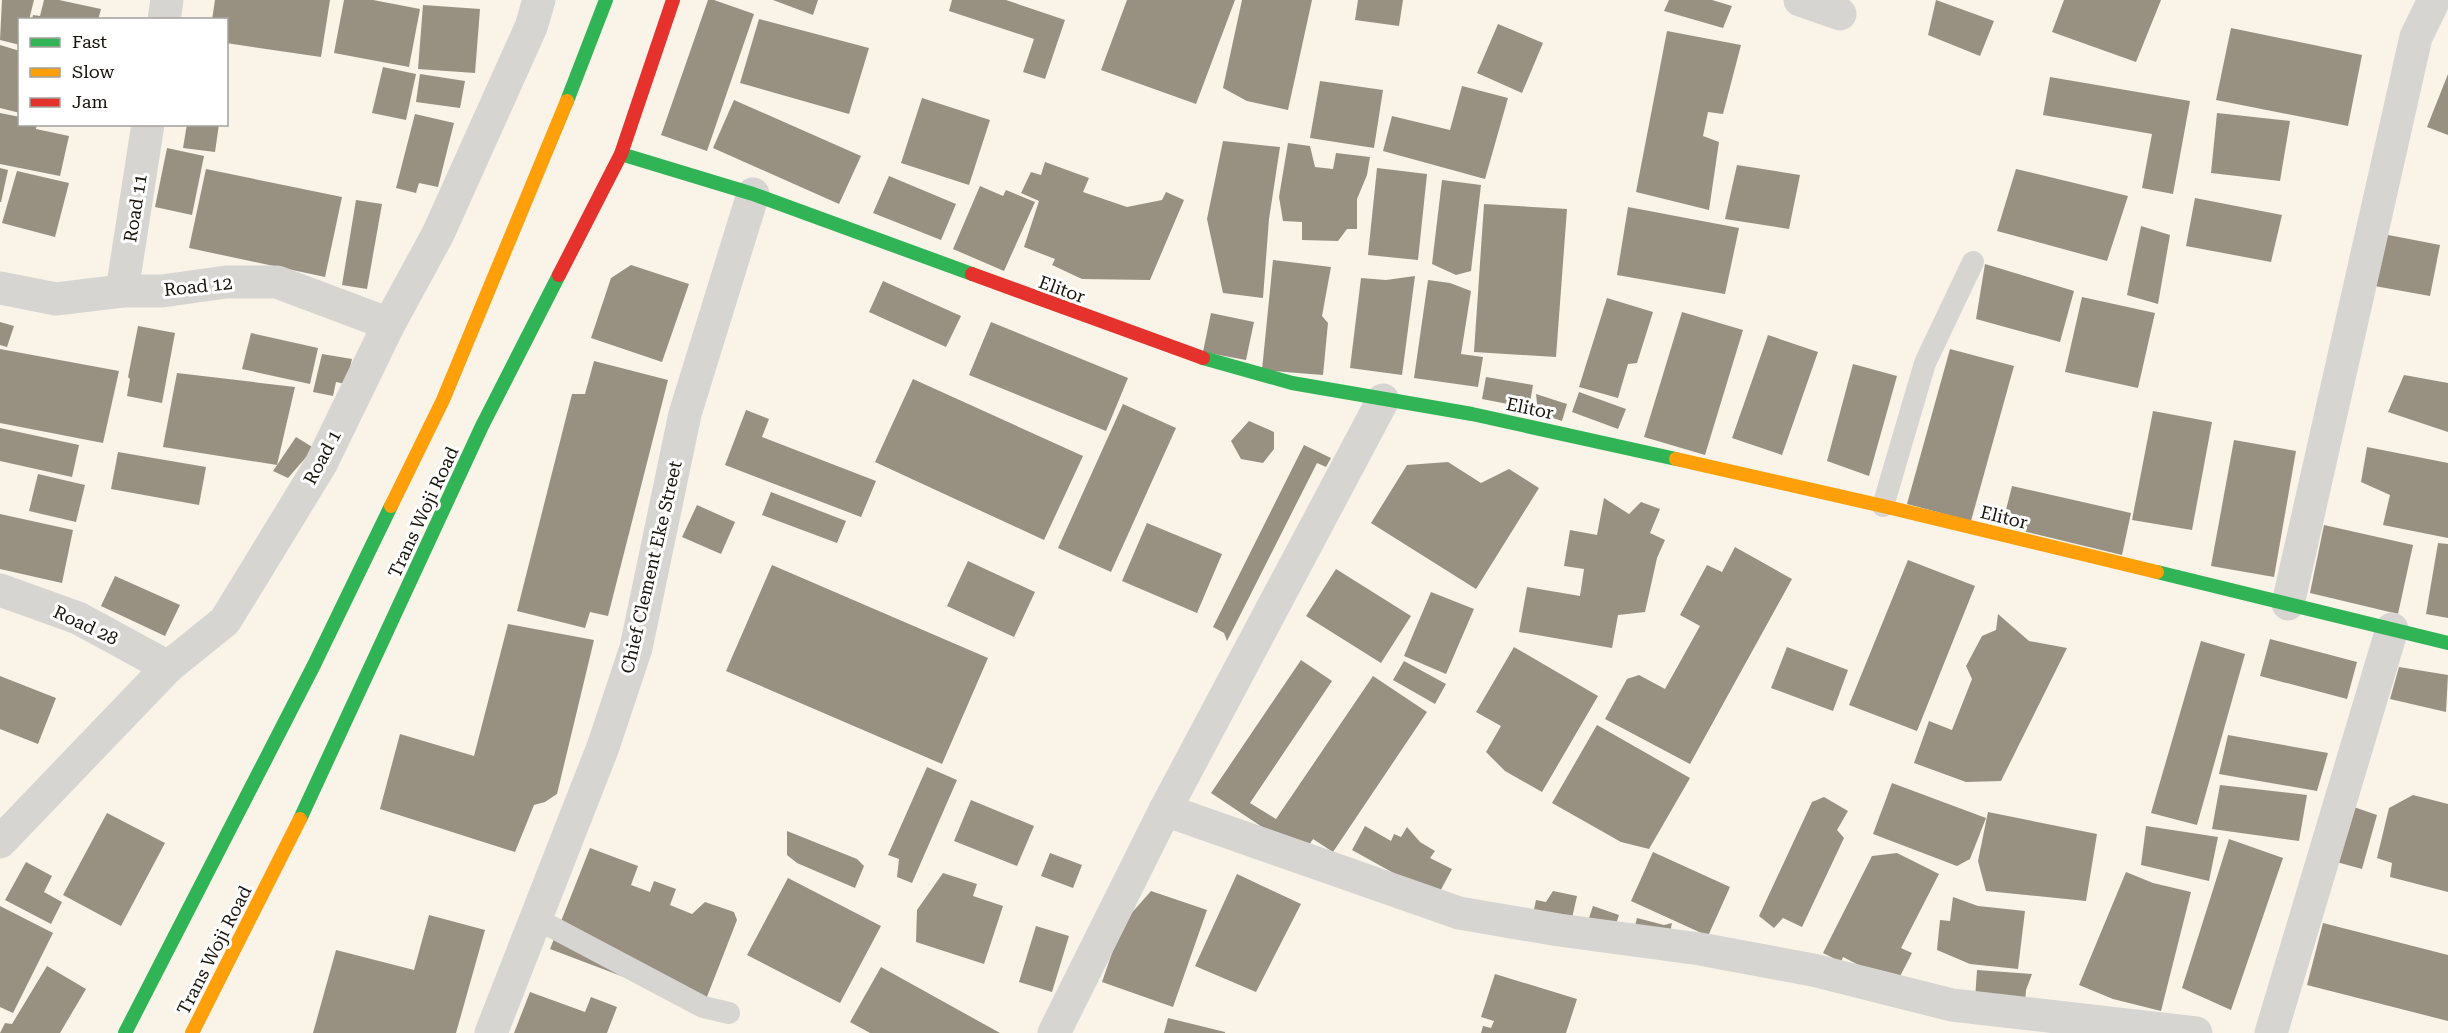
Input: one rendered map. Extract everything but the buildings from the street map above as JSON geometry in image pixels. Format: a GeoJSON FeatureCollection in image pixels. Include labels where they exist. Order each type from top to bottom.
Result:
{"type":"FeatureCollection","features":[{"type":"Feature","properties":{"kind":"main road","name":"Trans Woji Road"},"geometry":{"type":"LineString","coordinates":[[125,1033],[314,665],[443,400],[563,111],[606,0]]}},
{"type":"Feature","properties":{"kind":"main road","name":"Trans Woji Road"},"geometry":{"type":"LineString","coordinates":[[192,1033],[314,791],[482,426],[621,154],[673,0]]}},
{"type":"Feature","properties":{"kind":"main road","name":"Elitor"},"geometry":{"type":"LineString","coordinates":[[621,154],[753,194],[1209,360],[1292,383],[1472,414],[1883,506],[2448,643]]}},
{"type":"Feature","properties":{"kind":"street"},"geometry":{"type":"LineString","coordinates":[[164,18],[167,0]]}},
{"type":"Feature","properties":{"kind":"street","name":"Road 1"},"geometry":{"type":"LineString","coordinates":[[0,842],[168,667],[225,621],[321,464],[389,324],[438,234],[531,27],[539,0]]}},
{"type":"Feature","properties":{"kind":"street"},"geometry":{"type":"LineString","coordinates":[[1800,0],[1840,14]]}},
{"type":"Feature","properties":{"kind":"street"},"geometry":{"type":"LineString","coordinates":[[2288,604],[2416,37],[2434,0]]}},
{"type":"Feature","properties":{"kind":"street","name":"Road 11"},"geometry":{"type":"LineString","coordinates":[[122,291],[148,126]]}},
{"type":"Feature","properties":{"kind":"street","name":"Chief Clement Eke Street"},"geometry":{"type":"LineString","coordinates":[[491,1033],[603,747],[636,648],[685,414],[753,194]]}},
{"type":"Feature","properties":{"kind":"street","name":"Road 12"},"geometry":{"type":"LineString","coordinates":[[0,288],[56,299],[122,291],[162,291],[226,282],[277,282],[389,324]]}},
{"type":"Feature","properties":{"kind":"street"},"geometry":{"type":"LineString","coordinates":[[1054,1033],[1165,810],[1383,400]]}},
{"type":"Feature","properties":{"kind":"street","name":"Road 28"},"geometry":{"type":"LineString","coordinates":[[0,590],[78,618],[168,667]]}},
{"type":"Feature","properties":{"kind":"street"},"geometry":{"type":"LineString","coordinates":[[2271,1033],[2392,629]]}},
{"type":"Feature","properties":{"kind":"street"},"geometry":{"type":"LineString","coordinates":[[1165,810],[1459,913],[1559,930],[1712,951],[1813,970],[1952,1005],[2196,1033]]}},
{"type":"Feature","properties":{"kind":"lane"},"geometry":{"type":"LineString","coordinates":[[1883,506],[1925,363],[1972,262]]}},
{"type":"Feature","properties":{"kind":"lane"},"geometry":{"type":"LineString","coordinates":[[535,918],[703,1007],[729,1013]]}},
{"type":"Feature","properties":{"kind":"traffic: fast"},"geometry":{"type":"LineString","coordinates":[[567,101],[606,0]]}},
{"type":"Feature","properties":{"kind":"traffic: fast"},"geometry":{"type":"LineString","coordinates":[[621,154],[753,194],[972,274]]}},
{"type":"Feature","properties":{"kind":"traffic: fast"},"geometry":{"type":"LineString","coordinates":[[300,819],[482,426],[559,275]]}},
{"type":"Feature","properties":{"kind":"traffic: fast"},"geometry":{"type":"LineString","coordinates":[[1203,358],[1292,383],[1472,414],[1676,459]]}},
{"type":"Feature","properties":{"kind":"traffic: fast"},"geometry":{"type":"LineString","coordinates":[[125,1033],[314,665],[391,506]]}},
{"type":"Feature","properties":{"kind":"traffic: fast"},"geometry":{"type":"LineString","coordinates":[[2157,572],[2448,643]]}},
{"type":"Feature","properties":{"kind":"traffic: slow"},"geometry":{"type":"LineString","coordinates":[[391,506],[443,400],[567,101]]}},
{"type":"Feature","properties":{"kind":"traffic: slow"},"geometry":{"type":"LineString","coordinates":[[1676,459],[2157,572]]}},
{"type":"Feature","properties":{"kind":"traffic: slow"},"geometry":{"type":"LineString","coordinates":[[192,1033],[300,819]]}},
{"type":"Feature","properties":{"kind":"traffic: jam"},"geometry":{"type":"LineString","coordinates":[[559,275],[621,154],[673,0]]}},
{"type":"Feature","properties":{"kind":"traffic: jam"},"geometry":{"type":"LineString","coordinates":[[972,274],[1203,358]]}}]}
